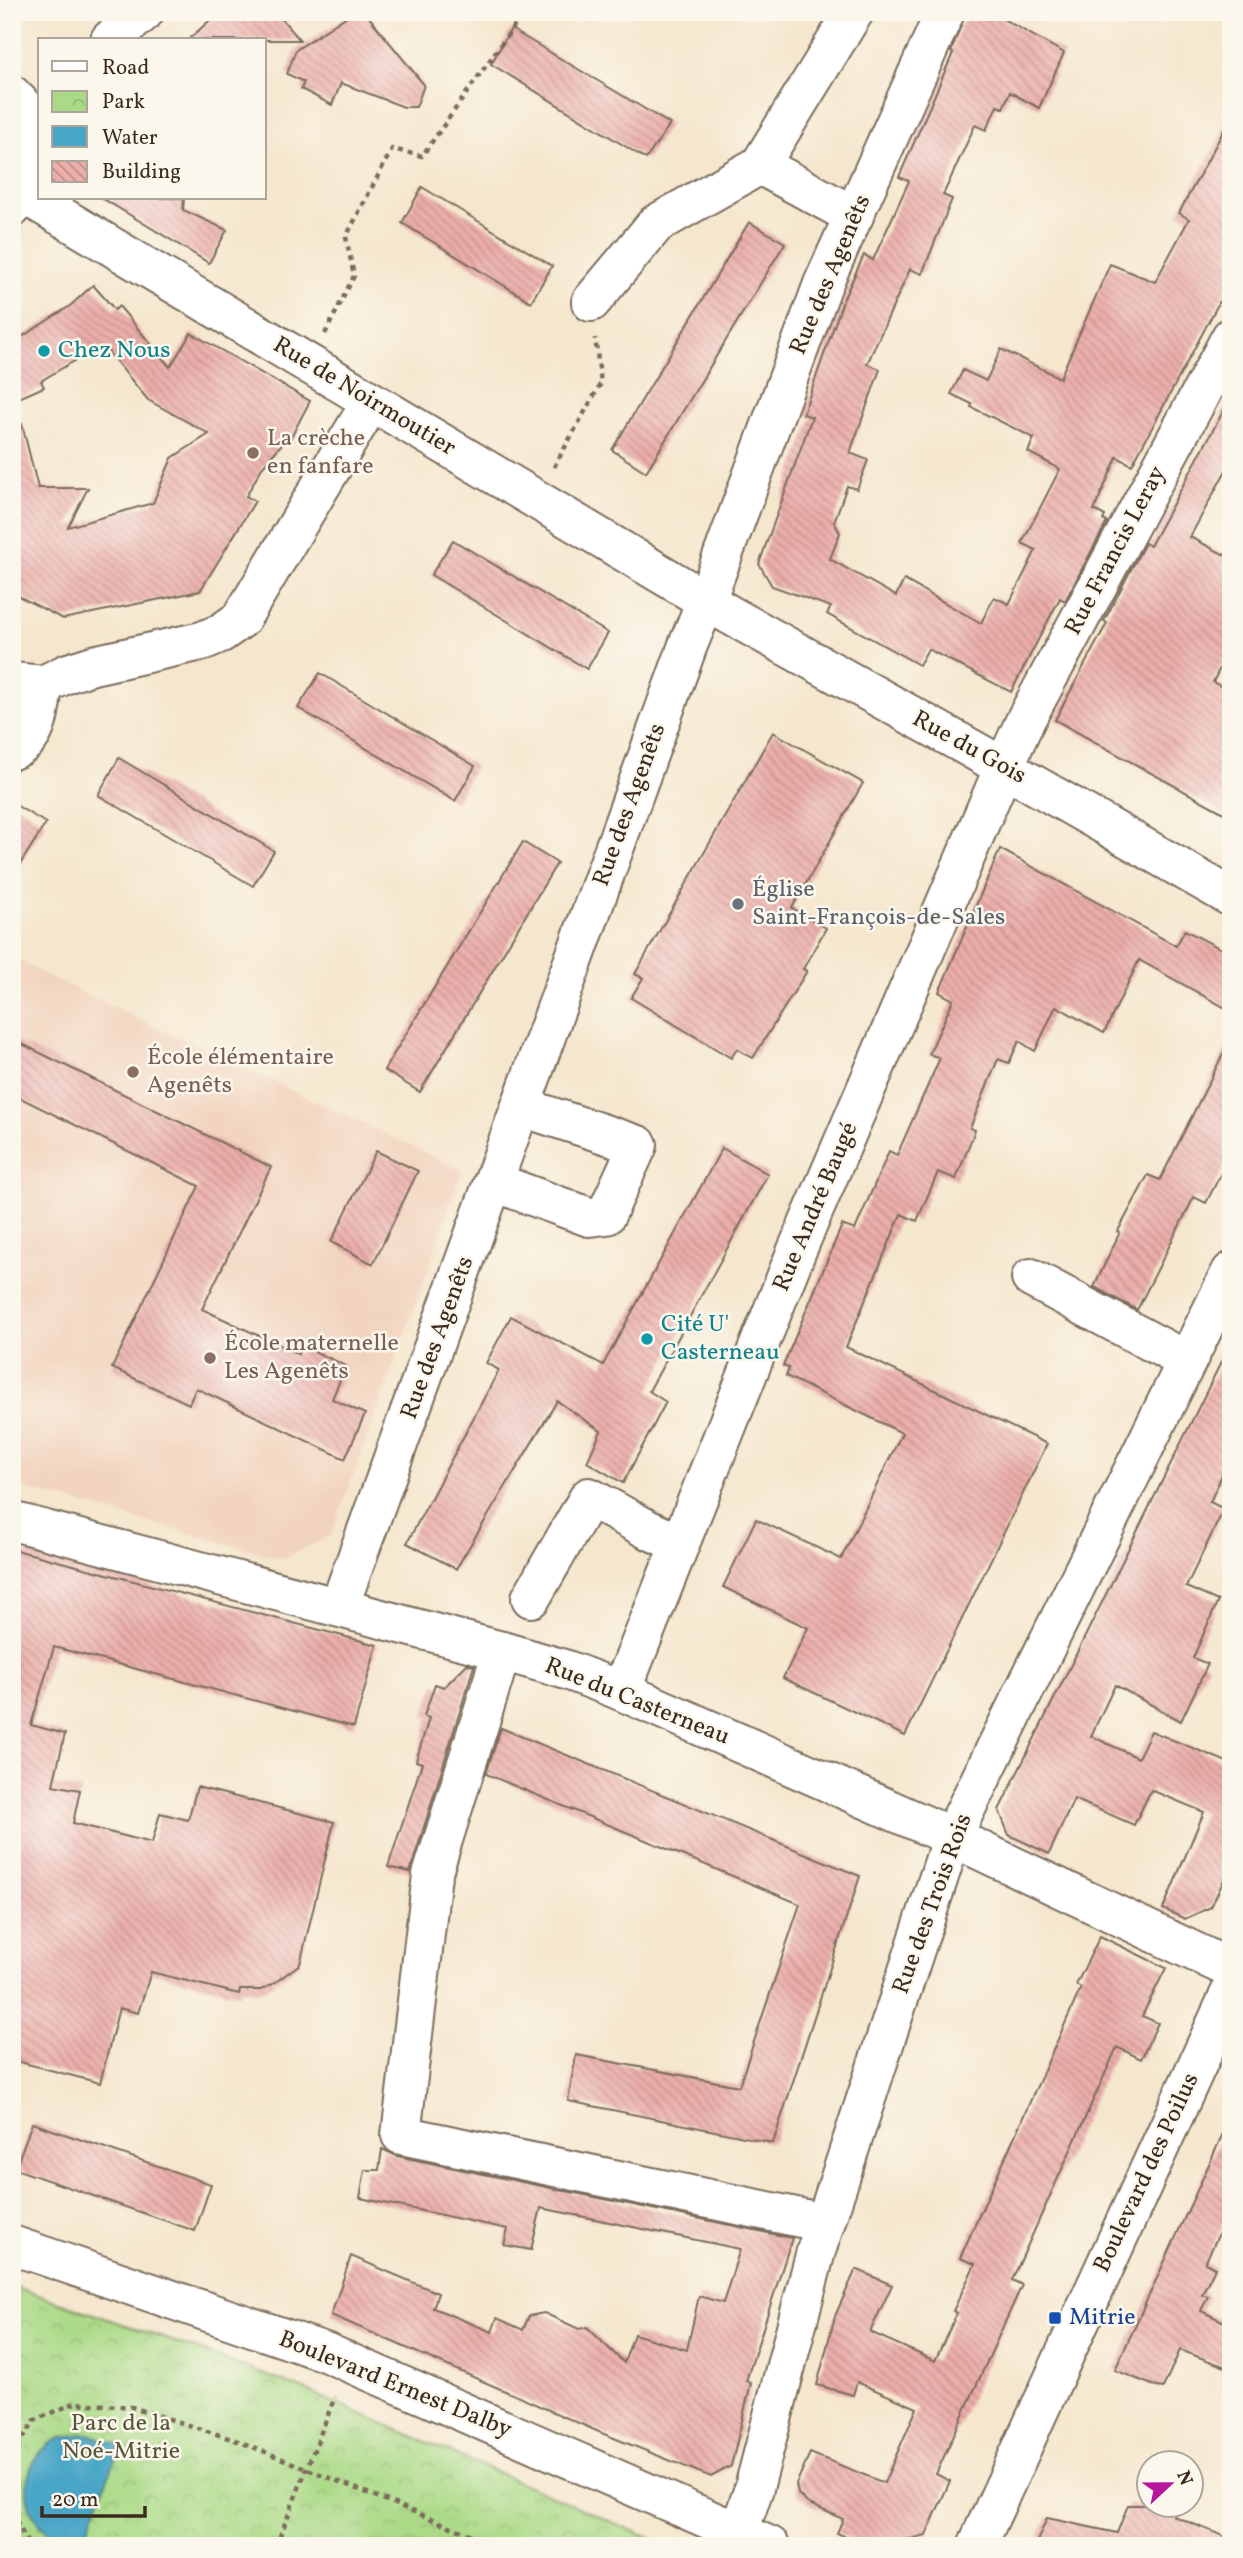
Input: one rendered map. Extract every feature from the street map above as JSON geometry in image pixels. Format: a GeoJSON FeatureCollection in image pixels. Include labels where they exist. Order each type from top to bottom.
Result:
{"type":"FeatureCollection","features":[{"type":"Feature","properties":{"kind":"street"},"geometry":{"type":"LineString","coordinates":[[112,38],[144,12]]}},
{"type":"Feature","properties":{"kind":"street"},"geometry":{"type":"LineString","coordinates":[[591,302],[656,224],[760,165],[854,12]]}},
{"type":"Feature","properties":{"kind":"street","name":"Rue des Agenêts"},"geometry":{"type":"LineString","coordinates":[[340,1607],[683,657],[823,284],[945,12]]}},
{"type":"Feature","properties":{"kind":"street"},"geometry":{"type":"LineString","coordinates":[[17,200],[34,169],[37,146],[26,99]]}},
{"type":"Feature","properties":{"kind":"street"},"geometry":{"type":"LineString","coordinates":[[760,165],[854,216]]}},
{"type":"Feature","properties":{"kind":"street","name":"Rue de Noirmoutier"},"geometry":{"type":"LineString","coordinates":[[17,200],[310,365],[706,601]]}},
{"type":"Feature","properties":{"kind":"street","name":"Rue Francis Leray"},"geometry":{"type":"LineString","coordinates":[[1004,767],[1026,719],[1231,337]]}},
{"type":"Feature","properties":{"kind":"street"},"geometry":{"type":"LineString","coordinates":[[12,750],[19,748],[32,736],[28,684],[93,664],[202,641],[221,633],[241,619],[371,402]]}},
{"type":"Feature","properties":{"kind":"street","name":"Rue du Gois"},"geometry":{"type":"LineString","coordinates":[[706,601],[1231,897]]}},
{"type":"Feature","properties":{"kind":"street","name":"Rue André Baugé"},"geometry":{"type":"LineString","coordinates":[[620,1690],[797,1250],[1004,767]]}},
{"type":"Feature","properties":{"kind":"street"},"geometry":{"type":"LineString","coordinates":[[494,1182],[589,1217],[606,1215],[638,1145],[522,1107]]}},
{"type":"Feature","properties":{"kind":"street","name":"Rue des Trois Rois"},"geometry":{"type":"LineString","coordinates":[[754,2539],[754,2488],[825,2223],[952,1836],[1231,1272]]}},
{"type":"Feature","properties":{"kind":"street"},"geometry":{"type":"LineString","coordinates":[[1031,1278],[1187,1361]]}},
{"type":"Feature","properties":{"kind":"street"},"geometry":{"type":"LineString","coordinates":[[531,1598],[589,1497],[678,1544]]}},
{"type":"Feature","properties":{"kind":"street","name":"Rue du Casterneau"},"geometry":{"type":"LineString","coordinates":[[12,1521],[567,1670],[620,1690],[952,1836],[1231,1969]]}},
{"type":"Feature","properties":{"kind":"street"},"geometry":{"type":"LineString","coordinates":[[502,1651],[432,1875],[401,2135],[825,2223]]}},
{"type":"Feature","properties":{"kind":"street","name":"Boulevard des Poilus"},"geometry":{"type":"LineString","coordinates":[[977,2546],[1231,1991]]}},
{"type":"Feature","properties":{"kind":"street","name":"Boulevard Ernest Dalby"},"geometry":{"type":"LineString","coordinates":[[12,2245],[325,2352],[754,2539]]}},
{"type":"Feature","properties":{"kind":"path"},"geometry":{"type":"LineString","coordinates":[[310,365],[354,276],[346,237],[392,149],[422,156],[524,12]]}},
{"type":"Feature","properties":{"kind":"path"},"geometry":{"type":"LineString","coordinates":[[536,499],[601,383],[591,302]]}},
{"type":"Feature","properties":{"kind":"path"},"geometry":{"type":"LineString","coordinates":[[276,2546],[347,2361]]}},
{"type":"Feature","properties":{"kind":"path"},"geometry":{"type":"LineString","coordinates":[[12,2455],[35,2420],[75,2403],[132,2407],[238,2441],[499,2546]]}},
{"type":"Feature","properties":{"kind":"path"},"geometry":{"type":"LineString","coordinates":[[12,2511],[29,2546]]}},
{"type":"Feature","properties":{"kind":"shaded area"},"geometry":{"type":"Polygon","coordinates":[[[12,956],[43,974],[462,1170],[331,1536],[282,1559],[12,1485],[12,956]]]}},
{"type":"Feature","properties":{"kind":"green space","name":"Parc de la Noé-Mitrie"},"geometry":{"type":"Polygon","coordinates":[[[12,2286],[310,2392],[668,2546],[12,2546],[12,2286]]]}},
{"type":"Feature","properties":{"kind":"water"},"geometry":{"type":"Polygon","coordinates":[[[88,2434],[121,2445],[81,2546],[78,2546],[61,2540],[36,2520],[27,2492],[28,2477],[33,2463],[43,2450],[56,2440],[88,2434]]]}},
{"type":"Feature","properties":{"kind":"building"},"geometry":{"type":"Polygon","coordinates":[[[219,12],[276,12],[300,40],[266,38],[190,38],[219,12]]]}},
{"type":"Feature","properties":{"kind":"building"},"geometry":{"type":"Polygon","coordinates":[[[353,12],[365,12],[424,85],[416,107],[404,107],[341,83],[332,105],[301,89],[304,82],[287,74],[296,50],[353,12]]]}},
{"type":"Feature","properties":{"kind":"building"},"geometry":{"type":"Polygon","coordinates":[[[966,12],[1009,12],[1005,20],[1064,53],[1039,108],[1010,92],[1003,108],[997,106],[986,130],[975,125],[943,195],[952,199],[922,274],[910,269],[867,364],[880,369],[850,453],[868,460],[857,489],[847,486],[834,522],[840,533],[830,559],[896,596],[904,580],[981,623],[994,597],[1009,604],[1036,550],[1022,543],[1060,469],[1028,452],[1034,438],[971,407],[972,404],[951,394],[963,370],[986,381],[1001,349],[1060,378],[1110,264],[1155,282],[1189,219],[1179,213],[1231,117],[1231,280],[1132,465],[1117,457],[1094,510],[1105,516],[1103,520],[1107,522],[1065,601],[1060,598],[1011,692],[928,649],[919,665],[827,614],[831,607],[772,586],[759,564],[812,417],[803,414],[844,298],[864,255],[873,260],[909,181],[899,177],[953,53],[951,52],[966,12]]]}},
{"type":"Feature","properties":{"kind":"building"},"geometry":{"type":"Polygon","coordinates":[[[511,29],[670,124],[646,159],[491,64],[511,29]]]}},
{"type":"Feature","properties":{"kind":"building"},"geometry":{"type":"Polygon","coordinates":[[[422,187],[552,266],[531,302],[402,223],[422,187]]]}},
{"type":"Feature","properties":{"kind":"building"},"geometry":{"type":"Polygon","coordinates":[[[105,200],[184,200],[183,210],[227,230],[209,263],[105,200]]]}},
{"type":"Feature","properties":{"kind":"building"},"geometry":{"type":"Polygon","coordinates":[[[749,222],[785,243],[646,472],[612,450],[749,222]]]}},
{"type":"Feature","properties":{"kind":"building"},"geometry":{"type":"Polygon","coordinates":[[[93,285],[115,310],[119,306],[170,367],[191,333],[310,401],[290,439],[287,438],[263,466],[246,496],[255,501],[200,591],[63,619],[12,593],[12,425],[22,424],[38,488],[88,488],[68,527],[153,503],[172,458],[209,434],[148,400],[105,348],[98,353],[95,349],[41,381],[44,387],[12,401],[12,322],[20,338],[70,306],[93,285]]]}},
{"type":"Feature","properties":{"kind":"building"},"geometry":{"type":"Polygon","coordinates":[[[1231,397],[1231,461],[1190,537],[1231,558],[1231,646],[1213,682],[1231,692],[1231,817],[1055,720],[1107,623],[1104,621],[1145,543],[1150,546],[1231,397]]]}},
{"type":"Feature","properties":{"kind":"building"},"geometry":{"type":"Polygon","coordinates":[[[453,540],[608,633],[587,669],[431,575],[453,540]]]}},
{"type":"Feature","properties":{"kind":"building"},"geometry":{"type":"Polygon","coordinates":[[[320,673],[475,766],[455,801],[298,708],[320,673]]]}},
{"type":"Feature","properties":{"kind":"building","name":"Église Saint-François-de-Sales"},"geometry":{"type":"Polygon","coordinates":[[[773,732],[863,783],[792,908],[826,928],[803,969],[807,971],[753,1058],[737,1049],[731,1058],[631,998],[643,978],[635,974],[773,732]]]}},
{"type":"Feature","properties":{"kind":"building"},"geometry":{"type":"Polygon","coordinates":[[[119,758],[274,851],[253,886],[98,795],[119,758]]]}},
{"type":"Feature","properties":{"kind":"building"},"geometry":{"type":"Polygon","coordinates":[[[12,803],[46,823],[12,877],[12,803]]]}},
{"type":"Feature","properties":{"kind":"building"},"geometry":{"type":"Polygon","coordinates":[[[523,842],[557,863],[420,1092],[384,1070],[523,842]]]}},
{"type":"Feature","properties":{"kind":"building"},"geometry":{"type":"Polygon","coordinates":[[[1000,849],[1176,946],[1185,930],[1231,954],[1231,1011],[1139,960],[1104,1033],[1056,1006],[1035,1051],[1019,1041],[1009,1063],[998,1059],[970,1128],[975,1130],[956,1179],[938,1172],[917,1221],[901,1214],[846,1347],[1047,1444],[905,1736],[783,1678],[808,1628],[723,1587],[756,1519],[841,1559],[902,1433],[786,1376],[789,1368],[783,1366],[842,1225],[855,1230],[889,1151],[897,1155],[940,1058],[929,1054],[953,1000],[939,992],[1000,849]]]}},
{"type":"Feature","properties":{"kind":"building"},"geometry":{"type":"Polygon","coordinates":[[[1231,1038],[1231,1154],[1206,1203],[1194,1197],[1137,1310],[1094,1287],[1120,1232],[1118,1231],[1148,1175],[1160,1180],[1231,1038]]]}},
{"type":"Feature","properties":{"kind":"building"},"geometry":{"type":"Polygon","coordinates":[[[12,1039],[271,1167],[202,1309],[298,1354],[301,1345],[346,1366],[332,1399],[365,1414],[345,1459],[196,1388],[189,1404],[112,1368],[199,1186],[12,1094],[12,1039]]]}},
{"type":"Feature","properties":{"kind":"building","name":"Cité U' Casterneau"},"geometry":{"type":"Polygon","coordinates":[[[722,1148],[768,1174],[649,1391],[666,1402],[623,1483],[587,1462],[601,1431],[557,1401],[456,1569],[407,1543],[499,1370],[486,1363],[511,1316],[603,1365],[722,1148]]]}},
{"type":"Feature","properties":{"kind":"building"},"geometry":{"type":"Polygon","coordinates":[[[376,1151],[418,1171],[373,1264],[331,1242],[376,1151]]]}},
{"type":"Feature","properties":{"kind":"building"},"geometry":{"type":"Polygon","coordinates":[[[1231,1342],[1231,1454],[1210,1502],[1224,1509],[1186,1587],[1218,1601],[1193,1658],[1208,1664],[1181,1721],[1115,1685],[1091,1736],[1138,1758],[1151,1731],[1227,1762],[1231,1755],[1231,1865],[1211,1907],[1185,1919],[1163,1909],[1204,1812],[1151,1790],[1134,1825],[1074,1799],[1049,1854],[1009,1835],[999,1810],[1231,1342]]]}},
{"type":"Feature","properties":{"kind":"building"},"geometry":{"type":"Polygon","coordinates":[[[12,1549],[377,1645],[354,1727],[54,1647],[31,1725],[65,1734],[53,1785],[80,1790],[73,1823],[152,1843],[160,1813],[188,1820],[197,1787],[334,1822],[300,1964],[261,1990],[240,1990],[239,1994],[151,1972],[138,2013],[119,2008],[100,2083],[12,2060],[12,1549]]]}},
{"type":"Feature","properties":{"kind":"building"},"geometry":{"type":"Polygon","coordinates":[[[467,1664],[474,1666],[410,1872],[388,1867],[422,1763],[416,1761],[429,1718],[424,1716],[435,1684],[444,1687],[467,1664]]]}},
{"type":"Feature","properties":{"kind":"building"},"geometry":{"type":"Polygon","coordinates":[[[501,1728],[860,1876],[773,2143],[568,2101],[576,2055],[739,2086],[800,1904],[486,1774],[501,1728]]]}},
{"type":"Feature","properties":{"kind":"building"},"geometry":{"type":"Polygon","coordinates":[[[1100,1936],[1166,1968],[1142,2016],[1158,2023],[1141,2059],[1117,2047],[1012,2280],[1022,2285],[936,2474],[950,2481],[926,2535],[885,2546],[867,2546],[837,2533],[843,2519],[807,2503],[798,2494],[796,2484],[810,2453],[884,2483],[917,2408],[857,2382],[853,2395],[817,2385],[835,2316],[856,2269],[892,2285],[870,2332],[935,2361],[957,2313],[953,2311],[975,2264],[960,2258],[1081,1988],[1076,1985],[1100,1936]]]}},
{"type":"Feature","properties":{"kind":"building"},"geometry":{"type":"Polygon","coordinates":[[[1231,2116],[1231,2208],[1205,2263],[1215,2268],[1202,2294],[1208,2296],[1201,2311],[1231,2325],[1231,2369],[1180,2350],[1163,2388],[1157,2387],[1115,2370],[1231,2116]]]}},
{"type":"Feature","properties":{"kind":"building"},"geometry":{"type":"Polygon","coordinates":[[[32,2123],[211,2184],[195,2231],[15,2169],[32,2123]]]}},
{"type":"Feature","properties":{"kind":"building"},"geometry":{"type":"Polygon","coordinates":[[[382,2149],[397,2156],[792,2238],[746,2381],[751,2383],[731,2466],[711,2477],[599,2432],[331,2315],[351,2256],[438,2293],[433,2308],[492,2332],[497,2318],[523,2330],[529,2316],[544,2313],[579,2329],[587,2327],[624,2363],[634,2334],[687,2350],[699,2296],[723,2303],[740,2249],[541,2208],[531,2250],[504,2245],[508,2229],[360,2198],[365,2170],[379,2170],[382,2149]]]}},
{"type":"Feature","properties":{"kind":"building"},"geometry":{"type":"Polygon","coordinates":[[[1128,2505],[1134,2505],[1134,2520],[1183,2520],[1231,2539],[1231,2546],[1035,2546],[1047,2518],[1117,2533],[1128,2505]]]}},
{"type":"Feature","properties":{"kind":"place","name":"Chez Nous"},"geometry":{"type":"Point","coordinates":[44,351]}},
{"type":"Feature","properties":{"kind":"place","name":"La crèche en fanfare"},"geometry":{"type":"Point","coordinates":[253,453]}},
{"type":"Feature","properties":{"kind":"place","name":"Église Saint-François-de-Sales"},"geometry":{"type":"Point","coordinates":[738,904]}},
{"type":"Feature","properties":{"kind":"place","name":"École élémentaire Agenêts"},"geometry":{"type":"Point","coordinates":[133,1072]}},
{"type":"Feature","properties":{"kind":"place","name":"Cité U' Casterneau"},"geometry":{"type":"Point","coordinates":[647,1339]}},
{"type":"Feature","properties":{"kind":"place","name":"École maternelle Les Agenêts"},"geometry":{"type":"Point","coordinates":[210,1358]}},
{"type":"Feature","properties":{"kind":"place","name":"Mitrie"},"geometry":{"type":"Point","coordinates":[1055,2318]}}]}
